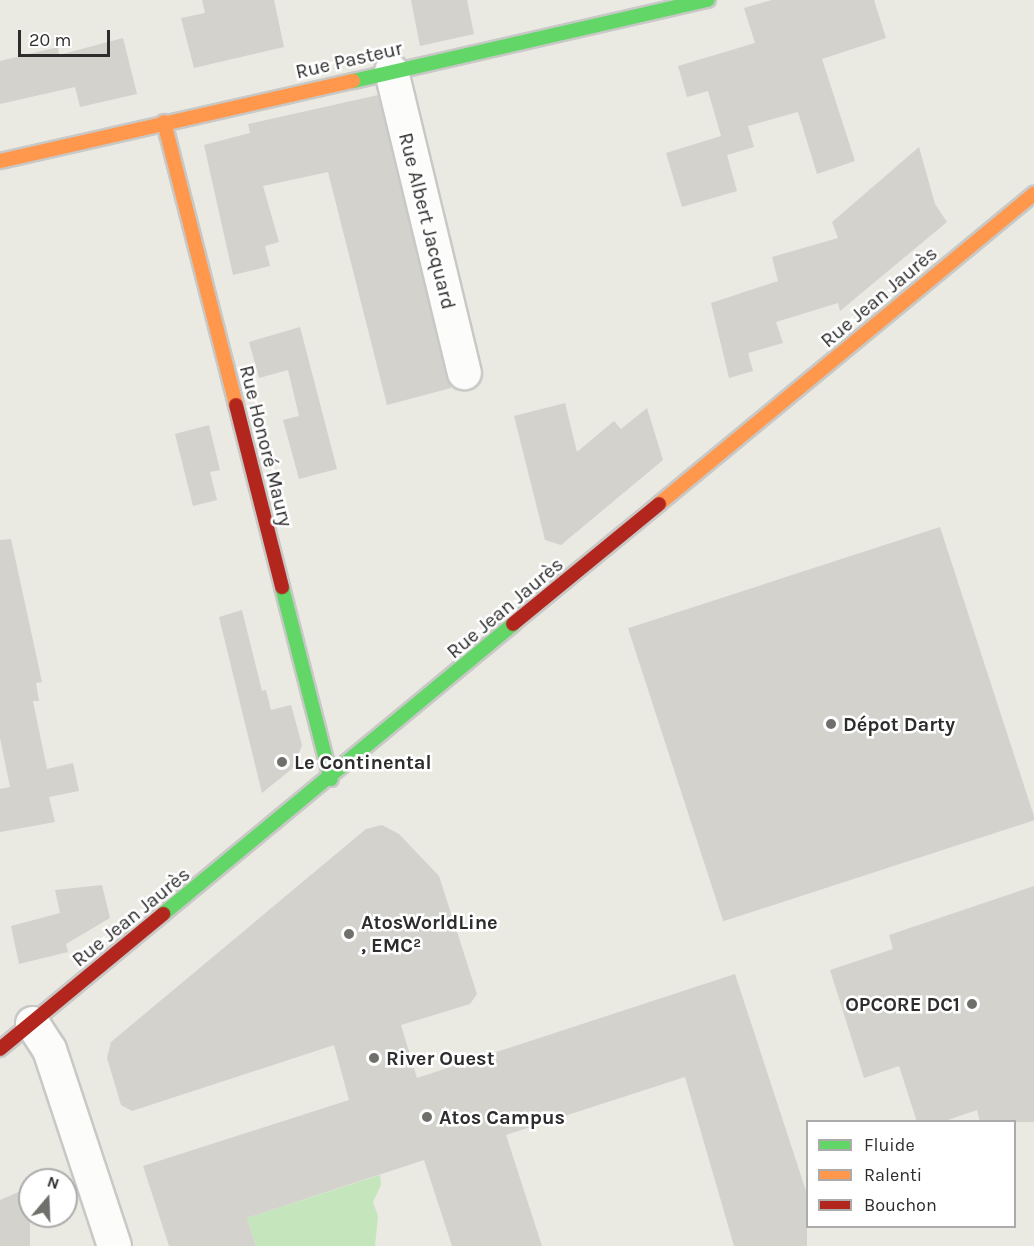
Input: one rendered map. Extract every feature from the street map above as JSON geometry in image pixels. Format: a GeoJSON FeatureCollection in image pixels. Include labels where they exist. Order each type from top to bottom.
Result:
{"type":"FeatureCollection","features":[{"type":"Feature","properties":{"kind":"street","name":"Rue Pasteur"},"geometry":{"type":"LineString","coordinates":[[0,161],[708,0]]}},
{"type":"Feature","properties":{"kind":"street","name":"Rue Albert Jacquard"},"geometry":{"type":"LineString","coordinates":[[391,71],[464,372]]}},
{"type":"Feature","properties":{"kind":"street","name":"Rue Honoré Maury"},"geometry":{"type":"LineString","coordinates":[[164,122],[331,779]]}},
{"type":"Feature","properties":{"kind":"street","name":"Rue Jean Jaurès"},"geometry":{"type":"LineString","coordinates":[[0,1049],[331,779],[1034,194]]}},
{"type":"Feature","properties":{"kind":"street"},"geometry":{"type":"LineString","coordinates":[[32,1023],[49,1049],[114,1246]]}},
{"type":"Feature","properties":{"kind":"green space"},"geometry":{"type":"Polygon","coordinates":[[[380,1175],[381,1185],[373,1202],[378,1216],[375,1246],[256,1246],[247,1218],[380,1175]]]}},
{"type":"Feature","properties":{"kind":"building"},"geometry":{"type":"Polygon","coordinates":[[[202,0],[274,0],[284,47],[194,68],[181,18],[205,13],[202,0]]]}},
{"type":"Feature","properties":{"kind":"building"},"geometry":{"type":"Polygon","coordinates":[[[411,0],[467,0],[474,34],[420,46],[411,0]]]}},
{"type":"Feature","properties":{"kind":"building"},"geometry":{"type":"Polygon","coordinates":[[[772,0],[874,0],[886,38],[822,59],[855,161],[817,174],[798,112],[748,126],[754,147],[727,155],[737,191],[682,207],[666,153],[721,136],[708,91],[687,97],[678,66],[755,43],[744,8],[772,0]]]}},
{"type":"Feature","properties":{"kind":"building"},"geometry":{"type":"Polygon","coordinates":[[[123,38],[137,94],[80,107],[75,87],[0,104],[0,61],[58,47],[59,55],[123,38]]]}},
{"type":"Feature","properties":{"kind":"building"},"geometry":{"type":"Polygon","coordinates":[[[378,95],[451,388],[387,405],[328,172],[263,186],[279,242],[265,246],[270,266],[233,275],[204,145],[250,133],[248,124],[378,95]]]}},
{"type":"Feature","properties":{"kind":"building"},"geometry":{"type":"Polygon","coordinates":[[[919,147],[935,204],[947,222],[840,311],[838,303],[776,322],[783,343],[748,353],[753,371],[729,378],[711,303],[778,281],[772,257],[838,238],[832,222],[919,147]]]}},
{"type":"Feature","properties":{"kind":"building"},"geometry":{"type":"Polygon","coordinates":[[[300,327],[337,469],[299,479],[283,420],[299,416],[288,370],[259,378],[249,342],[300,327]]]}},
{"type":"Feature","properties":{"kind":"building"},"geometry":{"type":"Polygon","coordinates":[[[565,403],[577,452],[614,421],[621,429],[647,408],[663,460],[561,545],[545,540],[514,416],[565,403]]]}},
{"type":"Feature","properties":{"kind":"building"},"geometry":{"type":"Polygon","coordinates":[[[209,425],[220,470],[210,472],[217,500],[193,506],[175,434],[209,425]]]}},
{"type":"Feature","properties":{"kind":"building","name":"Dépot Darty"},"geometry":{"type":"Polygon","coordinates":[[[940,527],[1034,820],[723,921],[628,628],[940,527]]]}},
{"type":"Feature","properties":{"kind":"building"},"geometry":{"type":"Polygon","coordinates":[[[11,539],[42,682],[36,683],[39,701],[33,701],[47,769],[73,763],[79,791],[49,797],[55,822],[0,832],[0,789],[10,787],[0,738],[0,540],[11,539]]]}},
{"type":"Feature","properties":{"kind":"building"},"geometry":{"type":"Polygon","coordinates":[[[242,610],[262,691],[266,690],[271,710],[291,705],[302,745],[293,768],[262,793],[219,617],[242,610]]]}},
{"type":"Feature","properties":{"kind":"building"},"geometry":{"type":"Polygon","coordinates":[[[382,825],[399,834],[439,876],[477,994],[470,1004],[401,1025],[417,1078],[735,974],[806,1191],[807,1246],[734,1246],[685,1077],[506,1135],[542,1246],[452,1246],[424,1160],[247,1218],[256,1246],[169,1246],[143,1166],[349,1100],[334,1045],[132,1111],[121,1105],[107,1058],[111,1042],[366,829],[382,825]]]}},
{"type":"Feature","properties":{"kind":"building"},"geometry":{"type":"Polygon","coordinates":[[[102,885],[110,918],[66,944],[68,952],[19,964],[11,926],[60,913],[55,890],[102,885]]]}},
{"type":"Feature","properties":{"kind":"building","name":"OPCORE DC1"},"geometry":{"type":"Polygon","coordinates":[[[1034,886],[1034,1122],[980,1120],[977,1110],[948,1120],[916,1120],[899,1066],[864,1078],[830,970],[893,949],[889,935],[1034,886]]]}},
{"type":"Feature","properties":{"kind":"building"},"geometry":{"type":"Polygon","coordinates":[[[18,1192],[18,1228],[30,1228],[30,1246],[0,1246],[0,1200],[18,1192]]]}},
{"type":"Feature","properties":{"kind":"traffic: fast"},"geometry":{"type":"LineString","coordinates":[[353,81],[708,0]]}},
{"type":"Feature","properties":{"kind":"traffic: fast"},"geometry":{"type":"LineString","coordinates":[[282,587],[331,779]]}},
{"type":"Feature","properties":{"kind":"traffic: fast"},"geometry":{"type":"LineString","coordinates":[[163,914],[513,624]]}},
{"type":"Feature","properties":{"kind":"traffic: slow"},"geometry":{"type":"LineString","coordinates":[[0,161],[353,81]]}},
{"type":"Feature","properties":{"kind":"traffic: slow"},"geometry":{"type":"LineString","coordinates":[[164,122],[236,405]]}},
{"type":"Feature","properties":{"kind":"traffic: slow"},"geometry":{"type":"LineString","coordinates":[[659,504],[1034,194]]}},
{"type":"Feature","properties":{"kind":"traffic: jam"},"geometry":{"type":"LineString","coordinates":[[236,405],[282,587]]}},
{"type":"Feature","properties":{"kind":"traffic: jam"},"geometry":{"type":"LineString","coordinates":[[513,624],[659,504]]}},
{"type":"Feature","properties":{"kind":"traffic: jam"},"geometry":{"type":"LineString","coordinates":[[0,1049],[163,914]]}},
{"type":"Feature","properties":{"kind":"place","name":"Dépot Darty"},"geometry":{"type":"Point","coordinates":[831,724]}},
{"type":"Feature","properties":{"kind":"place","name":"Le Continental"},"geometry":{"type":"Point","coordinates":[282,762]}},
{"type":"Feature","properties":{"kind":"place","name":"AtosWorldLine , EMC²"},"geometry":{"type":"Point","coordinates":[349,934]}},
{"type":"Feature","properties":{"kind":"place","name":"OPCORE DC1"},"geometry":{"type":"Point","coordinates":[972,1004]}},
{"type":"Feature","properties":{"kind":"place","name":"River Ouest"},"geometry":{"type":"Point","coordinates":[374,1058]}},
{"type":"Feature","properties":{"kind":"place","name":"Atos Campus"},"geometry":{"type":"Point","coordinates":[427,1117]}}]}
